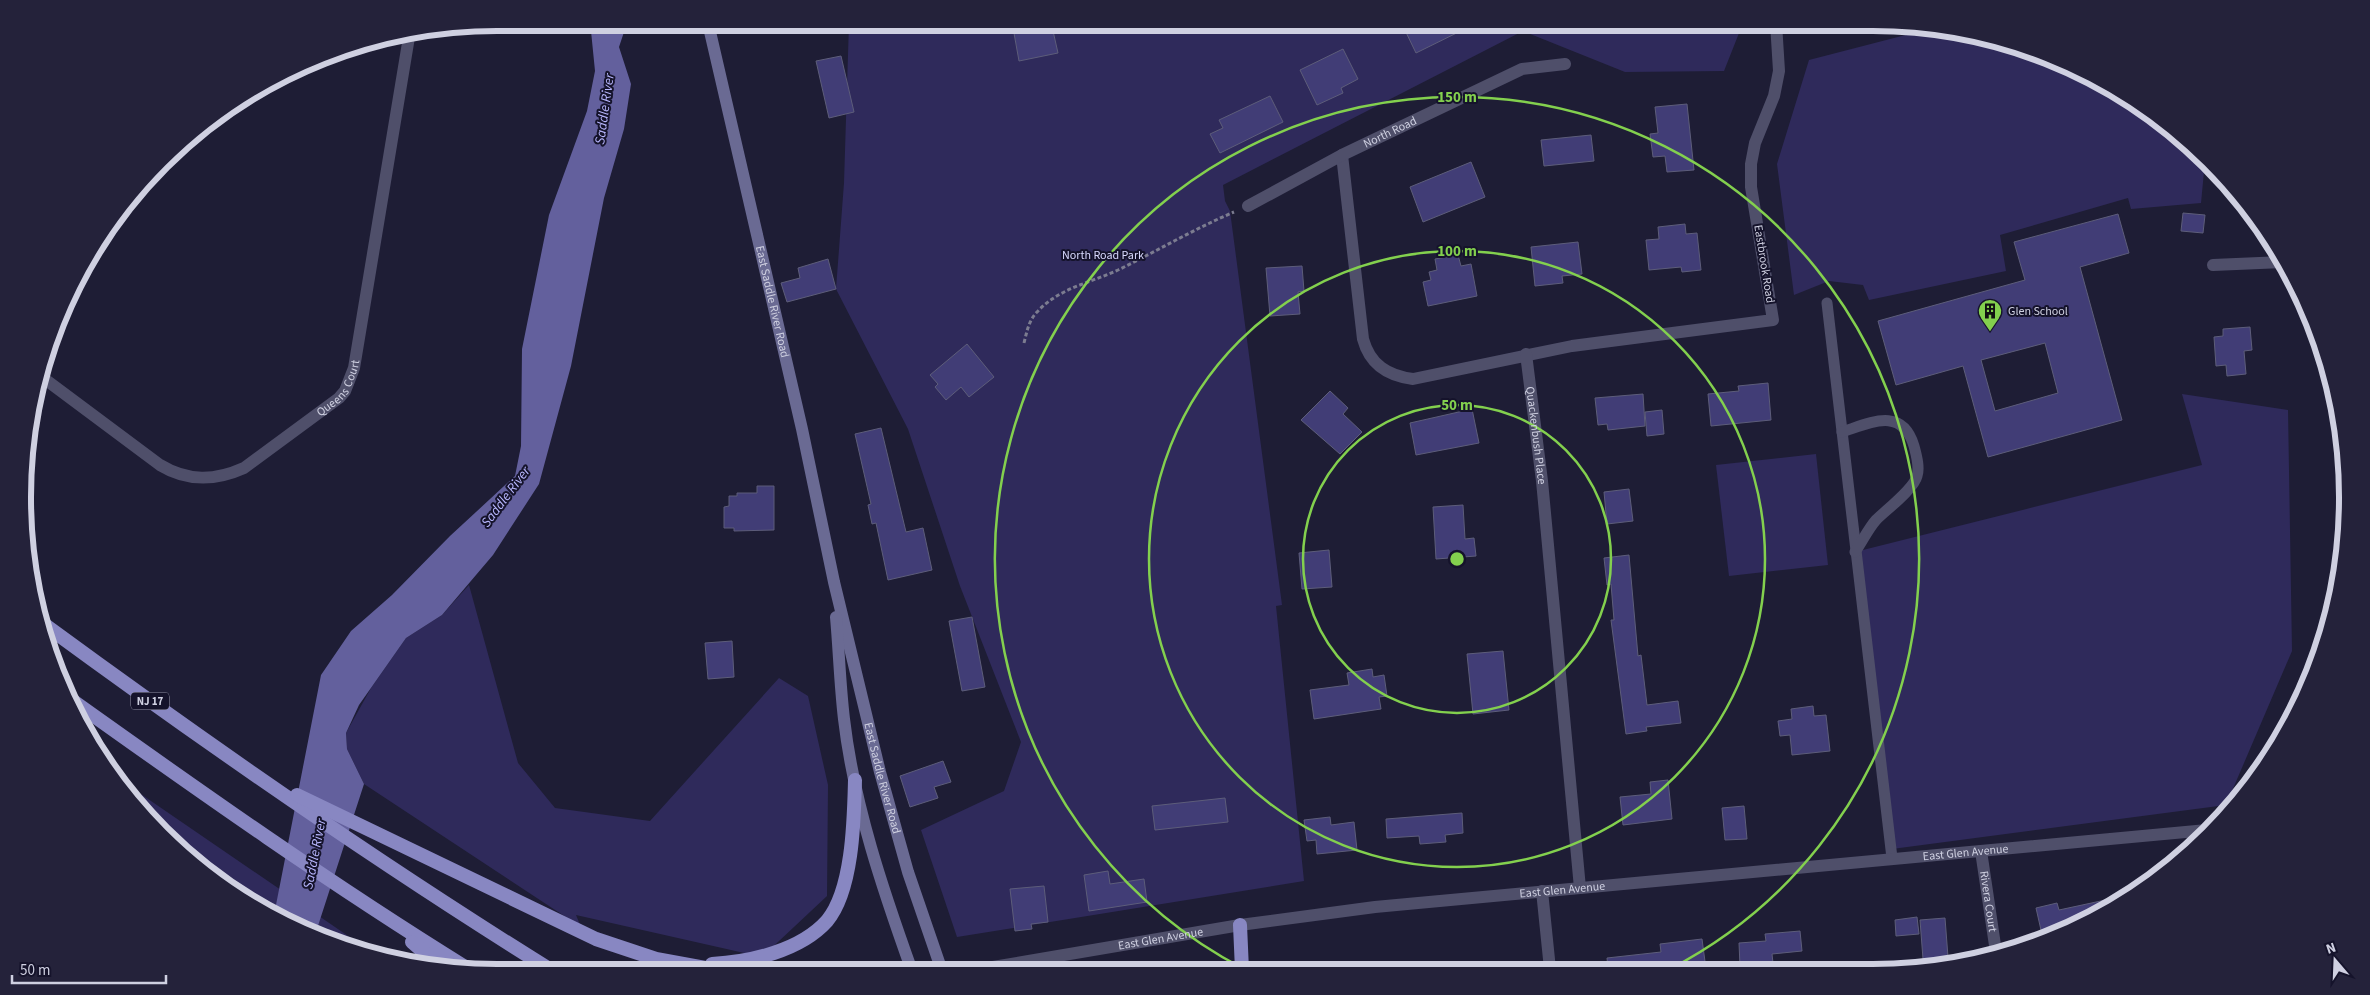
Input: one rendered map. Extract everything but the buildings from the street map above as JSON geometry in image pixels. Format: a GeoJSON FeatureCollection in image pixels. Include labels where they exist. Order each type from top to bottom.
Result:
{"type":"FeatureCollection","features":[{"type":"Feature","properties":{"kind":"highway","name":"NJ 17"},"geometry":{"type":"LineString","coordinates":[[50,629],[391,868],[541,964]]}},
{"type":"Feature","properties":{"kind":"highway"},"geometry":{"type":"LineString","coordinates":[[80,706],[248,825],[377,913],[457,962]]}},
{"type":"Feature","properties":{"kind":"highway"},"geometry":{"type":"LineString","coordinates":[[256,775],[568,927],[624,950],[677,964]]}},
{"type":"Feature","properties":{"kind":"highway"},"geometry":{"type":"LineString","coordinates":[[706,964],[731,963],[757,957],[797,942],[827,921],[840,895],[849,858],[855,780]]}},
{"type":"Feature","properties":{"kind":"highway"},"geometry":{"type":"LineString","coordinates":[[377,913],[432,959]]}},
{"type":"Feature","properties":{"kind":"highway"},"geometry":{"type":"LineString","coordinates":[[1240,924],[1242,964]]}},
{"type":"Feature","properties":{"kind":"main road","name":"East Saddle River Road"},"geometry":{"type":"LineString","coordinates":[[710,31],[802,429],[834,582],[894,826],[919,909],[940,964]]}},
{"type":"Feature","properties":{"kind":"main road","name":"East Saddle River Road"},"geometry":{"type":"LineString","coordinates":[[834,582],[844,720],[855,780],[876,864],[910,964]]}},
{"type":"Feature","properties":{"kind":"street","name":"Eastbrook Road"},"geometry":{"type":"LineString","coordinates":[[1526,354],[1572,346],[1773,320],[1751,187],[1751,164],[1755,143],[1774,96],[1779,70],[1777,31]]}},
{"type":"Feature","properties":{"kind":"street","name":"Queens Court"},"geometry":{"type":"LineString","coordinates":[[46,380],[160,465],[172,472],[192,478],[210,479],[227,476],[244,468],[340,398],[345,391],[354,368],[410,40]]}},
{"type":"Feature","properties":{"kind":"street","name":"North Road"},"geometry":{"type":"LineString","coordinates":[[1248,206],[1342,155],[1522,69],[1565,64]]}},
{"type":"Feature","properties":{"kind":"street"},"geometry":{"type":"LineString","coordinates":[[1342,155],[1363,339],[1373,361],[1384,371],[1398,378],[1413,379],[1526,354]]}},
{"type":"Feature","properties":{"kind":"street"},"geometry":{"type":"LineString","coordinates":[[2212,265],[2275,262]]}},
{"type":"Feature","properties":{"kind":"street","name":"Quackenbush Place"},"geometry":{"type":"LineString","coordinates":[[1526,354],[1542,481],[1580,888]]}},
{"type":"Feature","properties":{"kind":"street","name":"East Glen Avenue"},"geometry":{"type":"LineString","coordinates":[[1010,964],[1240,924],[1375,907],[2198,831]]}},
{"type":"Feature","properties":{"kind":"street","name":"Rivera Court"},"geometry":{"type":"LineString","coordinates":[[1981,851],[1995,947]]}},
{"type":"Feature","properties":{"kind":"street"},"geometry":{"type":"LineString","coordinates":[[1542,891],[1549,964]]}},
{"type":"Feature","properties":{"kind":"lane"},"geometry":{"type":"LineString","coordinates":[[1827,303],[1892,858]]}},
{"type":"Feature","properties":{"kind":"lane"},"geometry":{"type":"LineString","coordinates":[[1842,432],[1876,420],[1896,422],[1910,432],[1917,455],[1918,476],[1904,493],[1875,521],[1855,552]]}},
{"type":"Feature","properties":{"kind":"path"},"geometry":{"type":"LineString","coordinates":[[1024,343],[1028,326],[1037,312],[1066,290],[1117,270],[1166,247],[1197,228],[1248,206]]}},
{"type":"Feature","properties":{"kind":"green space","name":"North Road Park"},"geometry":{"type":"Polygon","coordinates":[[[849,31],[1523,31],[1223,185],[1225,201],[1230,211],[1282,605],[1276,606],[1304,881],[957,937],[921,830],[1004,791],[1021,742],[960,586],[908,429],[836,289],[844,183],[849,31]]]}},
{"type":"Feature","properties":{"kind":"green space"},"geometry":{"type":"Polygon","coordinates":[[[1523,31],[1740,31],[1724,71],[1625,72],[1523,31]]]}},
{"type":"Feature","properties":{"kind":"green space"},"geometry":{"type":"Polygon","coordinates":[[[1913,33],[1963,40],[2022,56],[2079,79],[2106,94],[2132,110],[2180,147],[2204,170],[2201,203],[2131,209],[2128,198],[2000,235],[2006,271],[1869,300],[1863,285],[1829,281],[1794,295],[1777,164],[1809,60],[1913,33]]]}},
{"type":"Feature","properties":{"kind":"green space"},"geometry":{"type":"Polygon","coordinates":[[[2182,394],[2288,410],[2292,651],[2230,797],[2223,805],[1892,849],[1855,552],[2202,465],[2182,394]]]}},
{"type":"Feature","properties":{"kind":"green space"},"geometry":{"type":"Polygon","coordinates":[[[1816,454],[1828,565],[1729,576],[1716,465],[1816,454]]]}},
{"type":"Feature","properties":{"kind":"green space"},"geometry":{"type":"Polygon","coordinates":[[[469,585],[518,763],[555,808],[650,821],[779,678],[808,696],[828,785],[827,896],[762,957],[576,915],[581,927],[364,784],[347,749],[346,733],[371,688],[406,638],[442,615],[469,585]]]}},
{"type":"Feature","properties":{"kind":"green space"},"geometry":{"type":"Polygon","coordinates":[[[135,790],[356,942],[291,916],[238,885],[190,848],[147,805],[135,790]]]}},
{"type":"Feature","properties":{"kind":"water","name":"Saddle River"},"geometry":{"type":"Polygon","coordinates":[[[591,31],[624,31],[619,47],[631,84],[624,129],[604,198],[571,366],[539,484],[493,555],[442,615],[406,638],[359,705],[346,733],[347,749],[364,784],[318,927],[276,907],[321,675],[351,631],[392,595],[450,536],[515,476],[521,446],[522,349],[549,215],[587,111],[595,71],[591,31]]]}},
{"type":"Feature","properties":{"kind":"place","name":"Glen School"},"geometry":{"type":"Point","coordinates":[1990,332]}}]}
